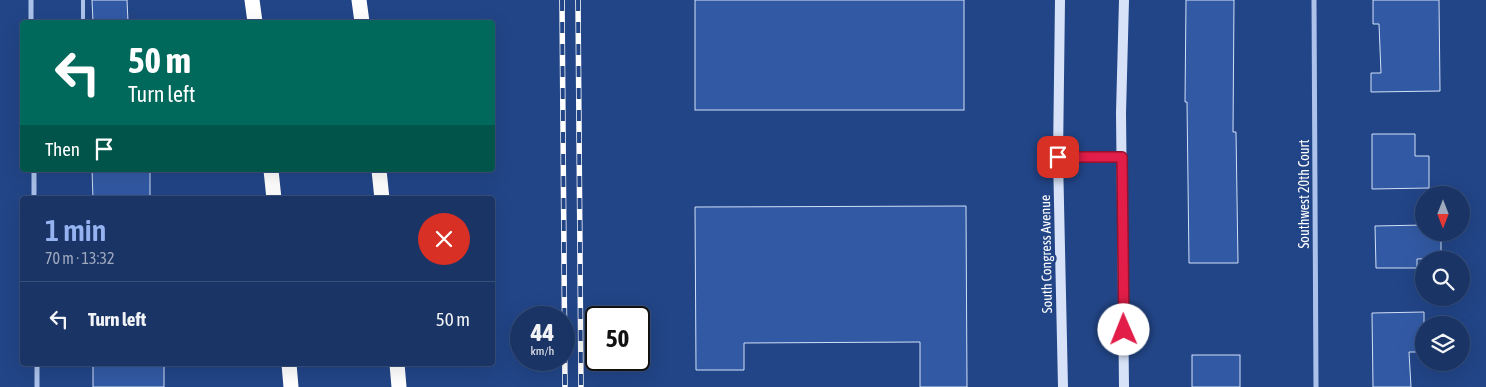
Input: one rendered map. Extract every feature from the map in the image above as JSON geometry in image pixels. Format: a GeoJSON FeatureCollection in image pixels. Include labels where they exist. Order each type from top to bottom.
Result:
{"type":"FeatureCollection","features":[{"type":"Feature","properties":{"kind":"highway"},"geometry":{"type":"LineString","coordinates":[[252,0],[255,20]]}},
{"type":"Feature","properties":{"kind":"highway"},"geometry":{"type":"LineString","coordinates":[[359,0],[362,20]]}},
{"type":"Feature","properties":{"kind":"highway"},"geometry":{"type":"LineString","coordinates":[[271,172],[274,196]]}},
{"type":"Feature","properties":{"kind":"highway"},"geometry":{"type":"LineString","coordinates":[[379,172],[382,196]]}},
{"type":"Feature","properties":{"kind":"highway"},"geometry":{"type":"LineString","coordinates":[[289,366],[291,387]]}},
{"type":"Feature","properties":{"kind":"highway"},"geometry":{"type":"LineString","coordinates":[[397,366],[399,387]]}},
{"type":"Feature","properties":{"kind":"main road","name":"South Congress Avenue"},"geometry":{"type":"LineString","coordinates":[[1060,0],[1058,157],[1063,387]]}},
{"type":"Feature","properties":{"kind":"main road"},"geometry":{"type":"LineString","coordinates":[[1124,0],[1122,157],[1124,387]]}},
{"type":"Feature","properties":{"kind":"street"},"geometry":{"type":"LineString","coordinates":[[31,0],[31,20]]}},
{"type":"Feature","properties":{"kind":"street","name":"Southwest 20th Court"},"geometry":{"type":"LineString","coordinates":[[1314,0],[1316,387]]}},
{"type":"Feature","properties":{"kind":"street"},"geometry":{"type":"LineString","coordinates":[[1058,157],[1122,157]]}},
{"type":"Feature","properties":{"kind":"street"},"geometry":{"type":"LineString","coordinates":[[34,172],[34,196]]}},
{"type":"Feature","properties":{"kind":"street"},"geometry":{"type":"LineString","coordinates":[[36,366],[37,387]]}},
{"type":"Feature","properties":{"kind":"lane"},"geometry":{"type":"LineString","coordinates":[[83,0],[83,20]]}},
{"type":"Feature","properties":{"kind":"building"},"geometry":{"type":"Polygon","coordinates":[[[92,0],[127,0],[128,20],[93,20],[92,0]]]}},
{"type":"Feature","properties":{"kind":"building"},"geometry":{"type":"Polygon","coordinates":[[[695,0],[964,0],[964,110],[695,110],[695,0]]]}},
{"type":"Feature","properties":{"kind":"building"},"geometry":{"type":"Polygon","coordinates":[[[1186,0],[1234,0],[1233,132],[1236,132],[1238,263],[1189,263],[1187,102],[1185,102],[1186,0]]]}},
{"type":"Feature","properties":{"kind":"building"},"geometry":{"type":"Polygon","coordinates":[[[1373,0],[1439,0],[1440,91],[1371,92],[1371,73],[1381,73],[1379,24],[1373,24],[1373,0]]]}},
{"type":"Feature","properties":{"kind":"building"},"geometry":{"type":"Polygon","coordinates":[[[1372,134],[1415,134],[1415,156],[1429,156],[1429,186],[1415,186],[1415,188],[1372,189],[1372,134]]]}},
{"type":"Feature","properties":{"kind":"building"},"geometry":{"type":"Polygon","coordinates":[[[92,172],[150,172],[150,196],[93,196],[92,172]]]}},
{"type":"Feature","properties":{"kind":"building"},"geometry":{"type":"Polygon","coordinates":[[[966,206],[967,387],[920,387],[920,342],[744,343],[744,370],[696,370],[695,207],[966,206]]]}},
{"type":"Feature","properties":{"kind":"building"},"geometry":{"type":"Polygon","coordinates":[[[1415,225],[1415,241],[1441,241],[1441,251],[1415,251],[1415,268],[1376,268],[1375,226],[1415,225]]]}},
{"type":"Feature","properties":{"kind":"building"},"geometry":{"type":"Polygon","coordinates":[[[1424,312],[1424,316],[1415,316],[1415,352],[1409,352],[1411,387],[1373,387],[1372,313],[1424,312]]]}},
{"type":"Feature","properties":{"kind":"building"},"geometry":{"type":"Polygon","coordinates":[[[1192,355],[1240,355],[1240,387],[1192,387],[1192,355]]]}},
{"type":"Feature","properties":{"kind":"building"},"geometry":{"type":"Polygon","coordinates":[[[93,366],[164,366],[164,387],[93,387],[93,366]]]}},
{"type":"Feature","properties":{"kind":"railway"},"geometry":{"type":"LineString","coordinates":[[562,0],[565,387]]}},
{"type":"Feature","properties":{"kind":"railway"},"geometry":{"type":"LineString","coordinates":[[578,0],[581,387]]}},
{"type":"Feature","properties":{"kind":"route"},"geometry":{"type":"LineString","coordinates":[[1058,157],[1122,157],[1124,330]]}}]}
